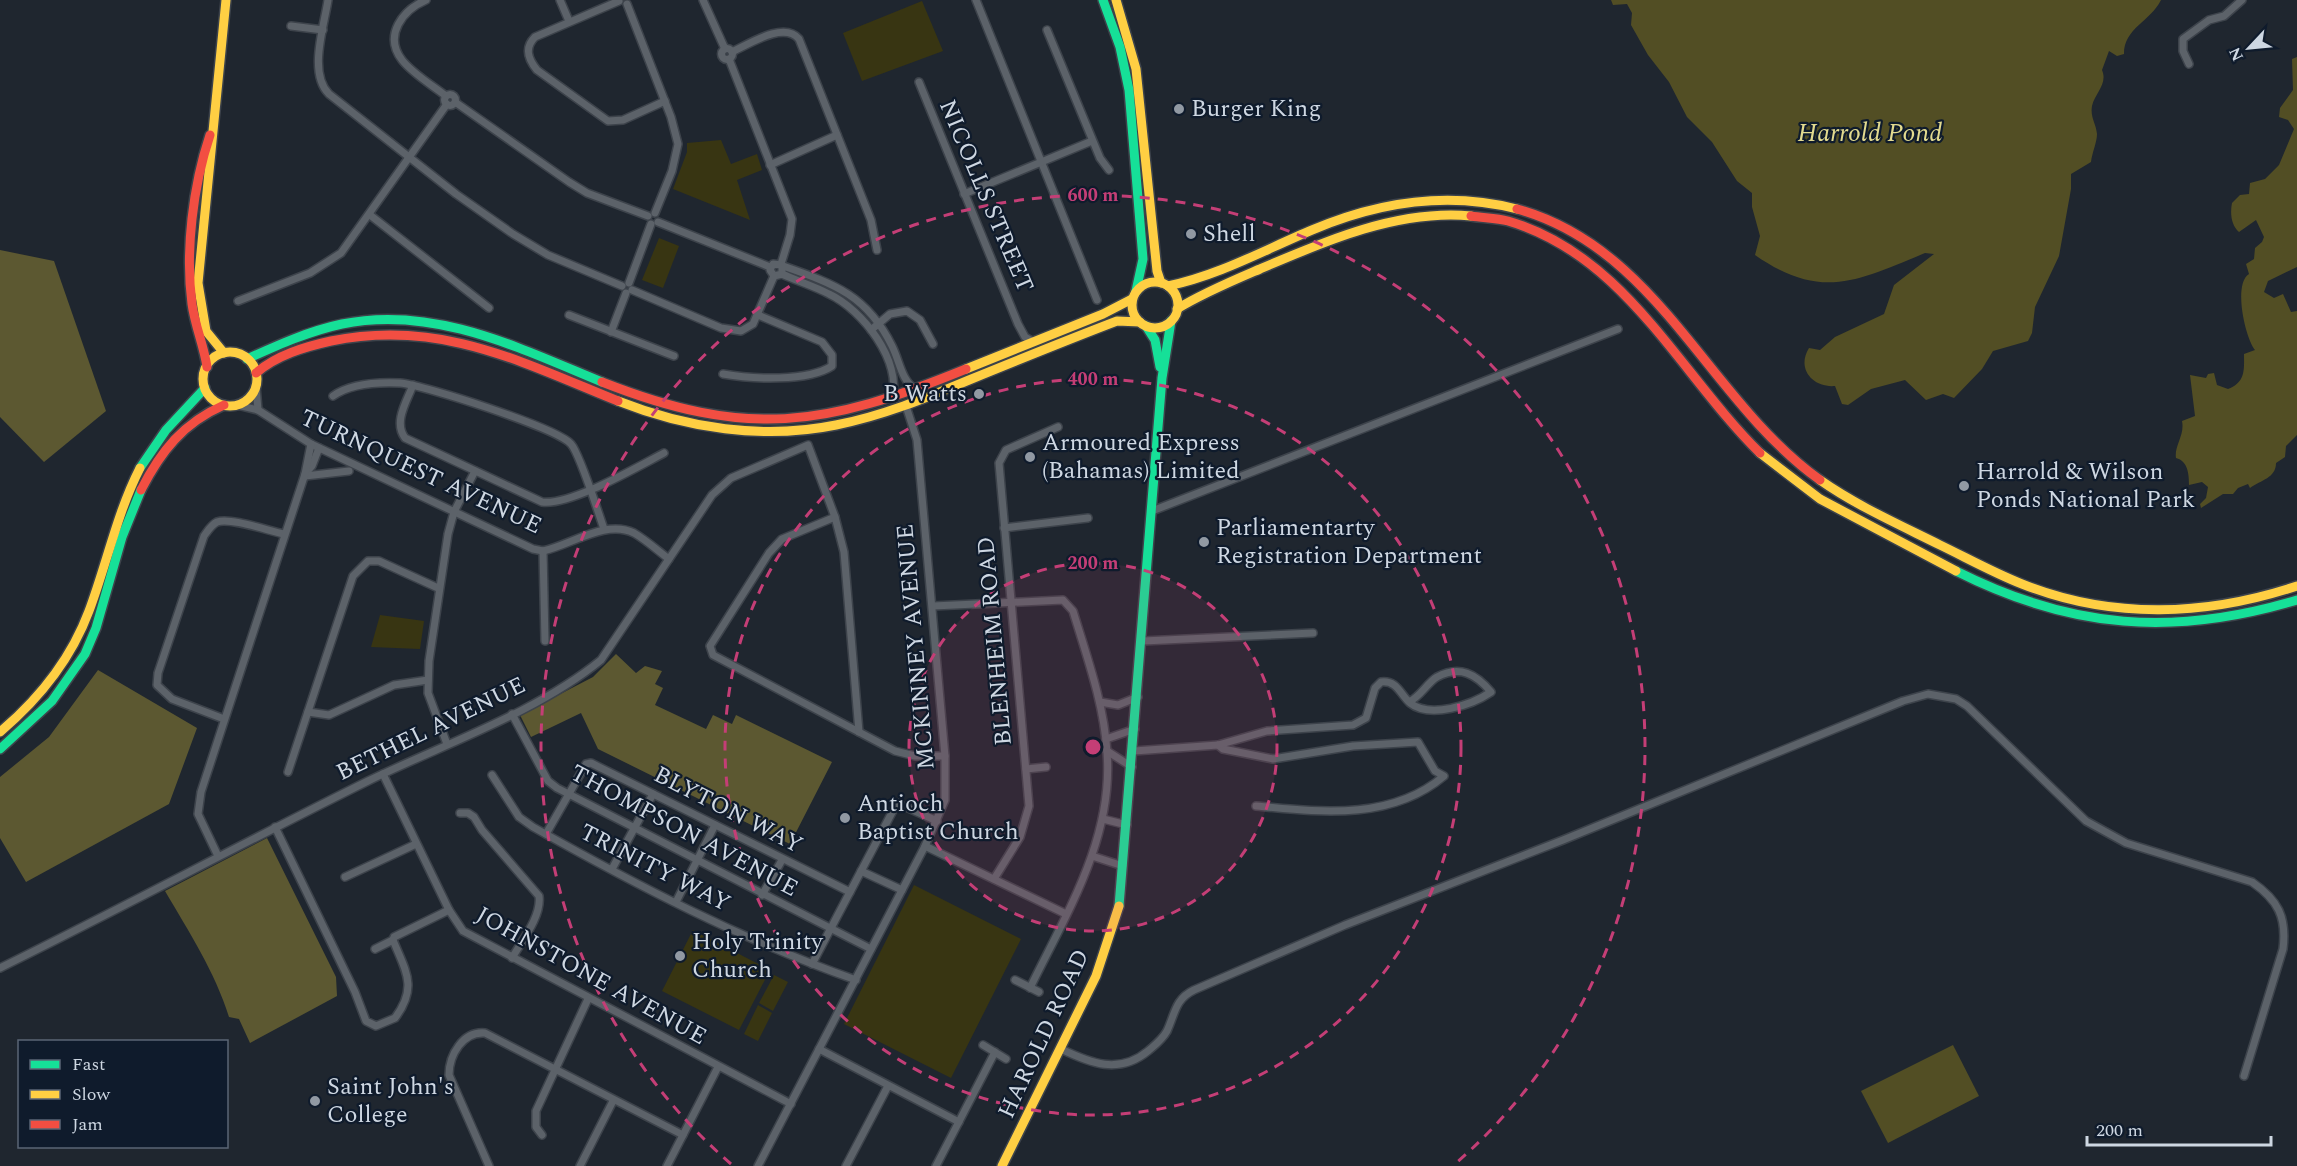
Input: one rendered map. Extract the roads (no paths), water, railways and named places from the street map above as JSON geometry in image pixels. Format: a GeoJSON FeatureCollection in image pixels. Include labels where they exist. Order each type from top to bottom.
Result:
{"type":"FeatureCollection","features":[{"type":"Feature","properties":{"kind":"main road"},"geometry":{"type":"LineString","coordinates":[[224,353],[215,345],[206,331],[198,283],[212,148],[211,133],[226,0]]}},
{"type":"Feature","properties":{"kind":"main road"},"geometry":{"type":"LineString","coordinates":[[1103,0],[1120,48],[1128,90],[1143,249],[1141,277],[1134,295],[1133,311],[1143,324]]}},
{"type":"Feature","properties":{"kind":"main road"},"geometry":{"type":"LineString","coordinates":[[1116,0],[1136,69],[1155,261],[1165,285],[1176,298],[1177,309]]}},
{"type":"Feature","properties":{"kind":"main road"},"geometry":{"type":"LineString","coordinates":[[207,367],[192,306],[191,264],[206,145],[211,133]]}},
{"type":"Feature","properties":{"kind":"main road"},"geometry":{"type":"LineString","coordinates":[[247,359],[289,340],[331,326],[358,321],[409,320],[459,327],[502,340],[635,396],[702,415],[751,420],[810,419],[891,400],[917,390],[1134,295],[1150,282],[1165,285],[1213,274],[1254,258],[1312,230],[1371,210],[1442,199],[1474,200],[1516,207],[1580,232],[1626,267],[1752,416],[1775,441],[1810,472],[1869,509],[1992,571],[2037,590],[2064,598],[2097,606],[2146,610],[2216,607],[2251,600],[2297,586]]}},
{"type":"Feature","properties":{"kind":"main road"},"geometry":{"type":"LineString","coordinates":[[256,373],[274,360],[324,342],[364,334],[412,333],[467,342],[645,410],[704,426],[752,430],[809,429],[860,419],[906,406],[1117,321],[1159,327],[1171,321],[1177,309],[1193,299],[1274,264],[1379,224],[1404,218],[1440,214],[1496,219],[1520,225],[1557,241],[1605,275],[1753,446],[1803,489],[1836,509],[1983,584],[2042,607],[2080,617],[2125,624],[2201,622],[2254,613],[2297,600]]}},
{"type":"Feature","properties":{"kind":"main road","name":"HAROLD ROAD"},"geometry":{"type":"LineString","coordinates":[[1002,1166],[1096,976],[1119,908],[1143,641],[1162,378],[1171,321]]}},
{"type":"Feature","properties":{"kind":"main road","name":"HAROLD ROAD"},"geometry":{"type":"LineString","coordinates":[[1143,324],[1155,340],[1162,378]]}},
{"type":"Feature","properties":{"kind":"main road"},"geometry":{"type":"LineString","coordinates":[[0,749],[37,717],[78,666],[97,623],[129,520],[150,471],[182,431],[206,412],[224,405],[237,405],[249,398],[256,386],[256,373],[247,359],[236,353],[224,353],[214,358],[204,376],[205,388],[212,398],[224,405]]}},
{"type":"Feature","properties":{"kind":"main road"},"geometry":{"type":"LineString","coordinates":[[0,732],[34,702],[67,656],[88,613],[122,508],[136,477],[169,427],[205,388]]}},
{"type":"Feature","properties":{"kind":"street"},"geometry":{"type":"LineString","coordinates":[[328,0],[317,70],[323,88],[488,218],[531,246],[733,332],[750,328],[758,315],[780,270],[790,236],[792,219],[729,53],[703,0]]}},
{"type":"Feature","properties":{"kind":"street"},"geometry":{"type":"LineString","coordinates":[[426,0],[407,10],[399,20],[396,30],[397,50],[408,66],[446,96],[445,100],[587,193],[652,215]]}},
{"type":"Feature","properties":{"kind":"street"},"geometry":{"type":"LineString","coordinates":[[560,0],[568,21]]}},
{"type":"Feature","properties":{"kind":"street"},"geometry":{"type":"LineString","coordinates":[[976,0],[1097,300]]}},
{"type":"Feature","properties":{"kind":"street"},"geometry":{"type":"LineString","coordinates":[[2189,64],[2183,51],[2183,39],[2209,20],[2224,16],[2242,0]]}},
{"type":"Feature","properties":{"kind":"street"},"geometry":{"type":"LineString","coordinates":[[611,332],[655,223],[652,215],[672,171],[678,144],[665,101],[624,1],[568,21],[539,34],[530,43],[529,59],[537,70],[608,121],[623,120],[665,101]]}},
{"type":"Feature","properties":{"kind":"street"},"geometry":{"type":"LineString","coordinates":[[291,26],[323,30]]}},
{"type":"Feature","properties":{"kind":"street"},"geometry":{"type":"LineString","coordinates":[[1047,30],[1092,141],[1108,170]]}},
{"type":"Feature","properties":{"kind":"street"},"geometry":{"type":"LineString","coordinates":[[729,53],[778,33],[795,34],[803,47],[871,220],[877,250]]}},
{"type":"Feature","properties":{"kind":"street","name":"NICOLLS STREET"},"geometry":{"type":"LineString","coordinates":[[919,82],[1018,324]]}},
{"type":"Feature","properties":{"kind":"street"},"geometry":{"type":"LineString","coordinates":[[238,301],[321,267],[341,253],[451,103]]}},
{"type":"Feature","properties":{"kind":"street"},"geometry":{"type":"LineString","coordinates":[[770,165],[837,135]]}},
{"type":"Feature","properties":{"kind":"street"},"geometry":{"type":"LineString","coordinates":[[964,194],[1092,141]]}},
{"type":"Feature","properties":{"kind":"street"},"geometry":{"type":"LineString","coordinates":[[370,215],[489,308]]}},
{"type":"Feature","properties":{"kind":"street"},"geometry":{"type":"LineString","coordinates":[[655,223],[770,267],[845,290],[866,307],[879,323],[896,353],[906,384],[917,390]]}},
{"type":"Feature","properties":{"kind":"street"},"geometry":{"type":"LineString","coordinates":[[780,270],[829,294],[853,311],[871,330],[891,370],[895,386],[891,400]]}},
{"type":"Feature","properties":{"kind":"street"},"geometry":{"type":"LineString","coordinates":[[871,330],[896,312],[912,313],[920,320],[933,344]]}},
{"type":"Feature","properties":{"kind":"street"},"geometry":{"type":"LineString","coordinates":[[569,315],[675,356]]}},
{"type":"Feature","properties":{"kind":"street"},"geometry":{"type":"LineString","coordinates":[[723,374],[746,377],[795,376],[822,372],[832,366],[832,355],[822,342],[758,315]]}},
{"type":"Feature","properties":{"kind":"street"},"geometry":{"type":"LineString","coordinates":[[1018,324],[1025,337],[1032,341]]}},
{"type":"Feature","properties":{"kind":"street"},"geometry":{"type":"LineString","coordinates":[[1018,324],[1020,341],[1018,347]]}},
{"type":"Feature","properties":{"kind":"street"},"geometry":{"type":"LineString","coordinates":[[1152,511],[1618,330]]}},
{"type":"Feature","properties":{"kind":"street"},"geometry":{"type":"LineString","coordinates":[[333,396],[362,385],[413,385],[503,413],[563,437],[574,448],[604,529]]}},
{"type":"Feature","properties":{"kind":"street"},"geometry":{"type":"LineString","coordinates":[[413,385],[401,415],[402,435],[542,502],[555,502],[588,490],[664,453]]}},
{"type":"Feature","properties":{"kind":"street"},"geometry":{"type":"LineString","coordinates":[[256,386],[258,410]]}},
{"type":"Feature","properties":{"kind":"street","name":"TURNQUEST AVENUE"},"geometry":{"type":"LineString","coordinates":[[237,405],[258,410],[319,448],[543,551],[604,529],[616,528],[633,533],[669,559]]}},
{"type":"Feature","properties":{"kind":"street","name":"MCKINNEY AVENUE"},"geometry":{"type":"LineString","coordinates":[[758,1166],[925,846],[937,821],[947,784],[917,440],[906,406]]}},
{"type":"Feature","properties":{"kind":"street","name":"BLENHEIM ROAD"},"geometry":{"type":"LineString","coordinates":[[994,879],[1020,837],[1029,806],[1013,600],[999,463],[1001,455],[1006,450],[1058,427]]}},
{"type":"Feature","properties":{"kind":"street"},"geometry":{"type":"LineString","coordinates":[[218,856],[202,824],[198,806],[224,719],[305,475],[311,444]]}},
{"type":"Feature","properties":{"kind":"street","name":"BETHEL AVENUE"},"geometry":{"type":"LineString","coordinates":[[0,968],[275,827],[512,714],[582,675],[601,660],[712,495],[731,478],[808,445],[835,517]]}},
{"type":"Feature","properties":{"kind":"street"},"geometry":{"type":"LineString","coordinates":[[305,475],[312,466],[319,448]]}},
{"type":"Feature","properties":{"kind":"street"},"geometry":{"type":"LineString","coordinates":[[305,475],[349,471]]}},
{"type":"Feature","properties":{"kind":"street"},"geometry":{"type":"LineString","coordinates":[[447,744],[431,706],[428,680],[438,588],[454,512],[475,471]]}},
{"type":"Feature","properties":{"kind":"street"},"geometry":{"type":"LineString","coordinates":[[859,732],[844,552],[835,517],[782,539],[769,553],[710,646],[710,651],[712,655],[895,751],[915,756],[945,756]]}},
{"type":"Feature","properties":{"kind":"street"},"geometry":{"type":"LineString","coordinates":[[1004,528],[1088,518]]}},
{"type":"Feature","properties":{"kind":"street"},"geometry":{"type":"LineString","coordinates":[[224,719],[172,699],[157,685],[158,673],[204,536],[209,529],[216,522],[226,521],[284,534]]}},
{"type":"Feature","properties":{"kind":"street"},"geometry":{"type":"LineString","coordinates":[[543,551],[545,641]]}},
{"type":"Feature","properties":{"kind":"street"},"geometry":{"type":"LineString","coordinates":[[288,772],[353,576],[368,561],[379,561],[438,588]]}},
{"type":"Feature","properties":{"kind":"street"},"geometry":{"type":"LineString","coordinates":[[933,606],[1056,598],[1070,606],[1100,702],[1107,751],[1102,819],[1092,856],[1030,988]]}},
{"type":"Feature","properties":{"kind":"street"},"geometry":{"type":"LineString","coordinates":[[1143,641],[1313,633]]}},
{"type":"Feature","properties":{"kind":"street"},"geometry":{"type":"LineString","coordinates":[[1134,751],[1218,745],[1267,730],[1362,722],[1366,718],[1375,688],[1381,682],[1396,686],[1409,702],[1421,709],[1464,704],[1491,692],[1479,678],[1456,671],[1436,678],[1423,693],[1409,702]]}},
{"type":"Feature","properties":{"kind":"street"},"geometry":{"type":"LineString","coordinates":[[308,712],[329,715],[394,685],[428,680]]}},
{"type":"Feature","properties":{"kind":"street"},"geometry":{"type":"LineString","coordinates":[[1061,1049],[1089,1063],[1107,1066],[1125,1064],[1142,1056],[1159,1042],[1166,1032],[1180,999],[1194,990],[1346,925],[1563,840],[1857,719],[1928,694],[1948,696],[1967,706],[2086,821],[2115,838],[2252,882],[2268,893],[2282,919],[2285,933],[2283,949],[2244,1076]]}},
{"type":"Feature","properties":{"kind":"street"},"geometry":{"type":"LineString","coordinates":[[1100,702],[1118,705],[1138,697]]}},
{"type":"Feature","properties":{"kind":"street","name":"THOMPSON AVENUE"},"geometry":{"type":"LineString","coordinates":[[512,714],[548,781],[633,829],[871,949]]}},
{"type":"Feature","properties":{"kind":"street"},"geometry":{"type":"LineString","coordinates":[[1106,739],[1135,729]]}},
{"type":"Feature","properties":{"kind":"street"},"geometry":{"type":"LineString","coordinates":[[1218,745],[1223,749],[1273,759],[1353,746],[1418,742],[1435,771],[1444,776],[1428,789],[1408,798],[1363,809],[1334,813],[1256,806]]}},
{"type":"Feature","properties":{"kind":"street"},"geometry":{"type":"LineString","coordinates":[[1107,751],[1132,767]]}},
{"type":"Feature","properties":{"kind":"street","name":"BLYTON WAY"},"geometry":{"type":"LineString","coordinates":[[567,793],[588,763],[850,892]]}},
{"type":"Feature","properties":{"kind":"street"},"geometry":{"type":"LineString","coordinates":[[1026,769],[1046,767]]}},
{"type":"Feature","properties":{"kind":"street","name":"JOHNSTONE AVENUE"},"geometry":{"type":"LineString","coordinates":[[383,774],[449,910],[459,927],[469,936],[791,1104]]}},
{"type":"Feature","properties":{"kind":"street","name":"TRINITY WAY"},"geometry":{"type":"LineString","coordinates":[[492,775],[519,817],[546,834],[676,902],[812,964],[856,980]]}},
{"type":"Feature","properties":{"kind":"street"},"geometry":{"type":"LineString","coordinates":[[546,834],[567,793]]}},
{"type":"Feature","properties":{"kind":"street"},"geometry":{"type":"LineString","coordinates":[[612,869],[653,794]]}},
{"type":"Feature","properties":{"kind":"street"},"geometry":{"type":"LineString","coordinates":[[812,964],[897,803],[937,821]]}},
{"type":"Feature","properties":{"kind":"street"},"geometry":{"type":"LineString","coordinates":[[460,813],[468,813],[474,817],[482,830],[539,896],[538,910],[512,958]]}},
{"type":"Feature","properties":{"kind":"street"},"geometry":{"type":"LineString","coordinates":[[1102,819],[1127,825]]}},
{"type":"Feature","properties":{"kind":"street"},"geometry":{"type":"LineString","coordinates":[[676,902],[715,825]]}},
{"type":"Feature","properties":{"kind":"street"},"geometry":{"type":"LineString","coordinates":[[275,827],[356,992],[366,1021],[376,1026],[395,1018],[408,991],[409,975],[393,940]]}},
{"type":"Feature","properties":{"kind":"street"},"geometry":{"type":"LineString","coordinates":[[345,877],[416,844]]}},
{"type":"Feature","properties":{"kind":"street"},"geometry":{"type":"LineString","coordinates":[[925,846],[1066,914]]}},
{"type":"Feature","properties":{"kind":"street"},"geometry":{"type":"LineString","coordinates":[[1092,856],[1124,866]]}},
{"type":"Feature","properties":{"kind":"street"},"geometry":{"type":"LineString","coordinates":[[762,895],[782,860]]}},
{"type":"Feature","properties":{"kind":"street"},"geometry":{"type":"LineString","coordinates":[[861,872],[902,890]]}},
{"type":"Feature","properties":{"kind":"street"},"geometry":{"type":"LineString","coordinates":[[375,949],[393,940],[398,933],[449,910]]}},
{"type":"Feature","properties":{"kind":"street"},"geometry":{"type":"LineString","coordinates":[[1015,980],[1039,992]]}},
{"type":"Feature","properties":{"kind":"street"},"geometry":{"type":"LineString","coordinates":[[542,1135],[536,1127],[536,1111],[588,999]]}},
{"type":"Feature","properties":{"kind":"street"},"geometry":{"type":"LineString","coordinates":[[489,1166],[450,1080],[449,1068],[460,1044],[472,1034],[485,1033],[613,1101],[683,1135]]}},
{"type":"Feature","properties":{"kind":"street"},"geometry":{"type":"LineString","coordinates":[[983,1045],[1006,1059]]}},
{"type":"Feature","properties":{"kind":"street"},"geometry":{"type":"LineString","coordinates":[[819,1049],[959,1122]]}},
{"type":"Feature","properties":{"kind":"street"},"geometry":{"type":"LineString","coordinates":[[936,1166],[995,1052]]}},
{"type":"Feature","properties":{"kind":"street"},"geometry":{"type":"LineString","coordinates":[[667,1166],[718,1067]]}},
{"type":"Feature","properties":{"kind":"street"},"geometry":{"type":"LineString","coordinates":[[846,1166],[888,1086]]}},
{"type":"Feature","properties":{"kind":"street"},"geometry":{"type":"LineString","coordinates":[[580,1166],[613,1101]]}},
{"type":"Feature","properties":{"kind":"water","name":"Harrold Pond"},"geometry":{"type":"Polygon","coordinates":[[[1611,0],[2161,0],[2128,38],[2124,54],[2117,56],[2109,51],[2102,70],[2102,84],[2092,106],[2097,134],[2091,162],[2071,174],[2071,189],[2059,256],[2035,307],[2032,333],[2028,341],[1993,351],[1982,369],[1954,398],[1943,394],[1926,400],[1905,380],[1871,389],[1848,405],[1842,404],[1835,386],[1820,384],[1809,376],[1804,363],[1809,348],[1820,350],[1835,337],[1884,314],[1894,285],[1934,254],[1925,253],[1879,272],[1839,282],[1820,282],[1800,278],[1778,269],[1755,255],[1760,236],[1752,207],[1752,193],[1737,181],[1712,142],[1687,117],[1669,82],[1648,55],[1631,25],[1632,13],[1627,4],[1613,5],[1611,0]]]}},
{"type":"Feature","properties":{"kind":"water"},"geometry":{"type":"Polygon","coordinates":[[[2297,57],[2297,267],[2268,281],[2264,292],[2274,298],[2283,294],[2291,312],[2297,311],[2297,435],[2286,446],[2285,457],[2276,463],[2271,475],[2250,488],[2248,484],[2238,488],[2233,494],[2223,494],[2201,508],[2200,504],[2206,498],[2208,487],[2202,482],[2189,485],[2185,465],[2176,458],[2182,421],[2195,416],[2190,375],[2206,378],[2208,374],[2214,373],[2217,385],[2228,389],[2241,379],[2244,370],[2244,354],[2255,350],[2244,323],[2241,299],[2244,280],[2249,274],[2246,264],[2254,259],[2255,248],[2264,237],[2256,220],[2239,232],[2233,222],[2231,207],[2240,195],[2249,194],[2250,183],[2265,179],[2279,165],[2294,129],[2288,120],[2279,117],[2280,108],[2293,90],[2292,59],[2297,57]]]}},
{"type":"Feature","properties":{"kind":"water"},"geometry":{"type":"Polygon","coordinates":[[[1953,1045],[1979,1096],[1888,1143],[1861,1091],[1953,1045]]]}},
{"type":"Feature","properties":{"kind":"place","name":"Burger King"},"geometry":{"type":"Point","coordinates":[1179,109]}},
{"type":"Feature","properties":{"kind":"place","name":"Shell"},"geometry":{"type":"Point","coordinates":[1191,234]}},
{"type":"Feature","properties":{"kind":"place","name":"B Watts"},"geometry":{"type":"Point","coordinates":[979,394]}},
{"type":"Feature","properties":{"kind":"place","name":"Armoured Express (Bahamas) Limited"},"geometry":{"type":"Point","coordinates":[1030,457]}},
{"type":"Feature","properties":{"kind":"place","name":"Harrold & Wilson Ponds National Park"},"geometry":{"type":"Point","coordinates":[1964,486]}},
{"type":"Feature","properties":{"kind":"place","name":"Parliamentarty Registration Department"},"geometry":{"type":"Point","coordinates":[1204,542]}},
{"type":"Feature","properties":{"kind":"place","name":"Antioch Baptist Church"},"geometry":{"type":"Point","coordinates":[845,818]}},
{"type":"Feature","properties":{"kind":"place","name":"Holy Trinity Church"},"geometry":{"type":"Point","coordinates":[680,956]}},
{"type":"Feature","properties":{"kind":"place","name":"Saint John's College"},"geometry":{"type":"Point","coordinates":[315,1101]}}]}
